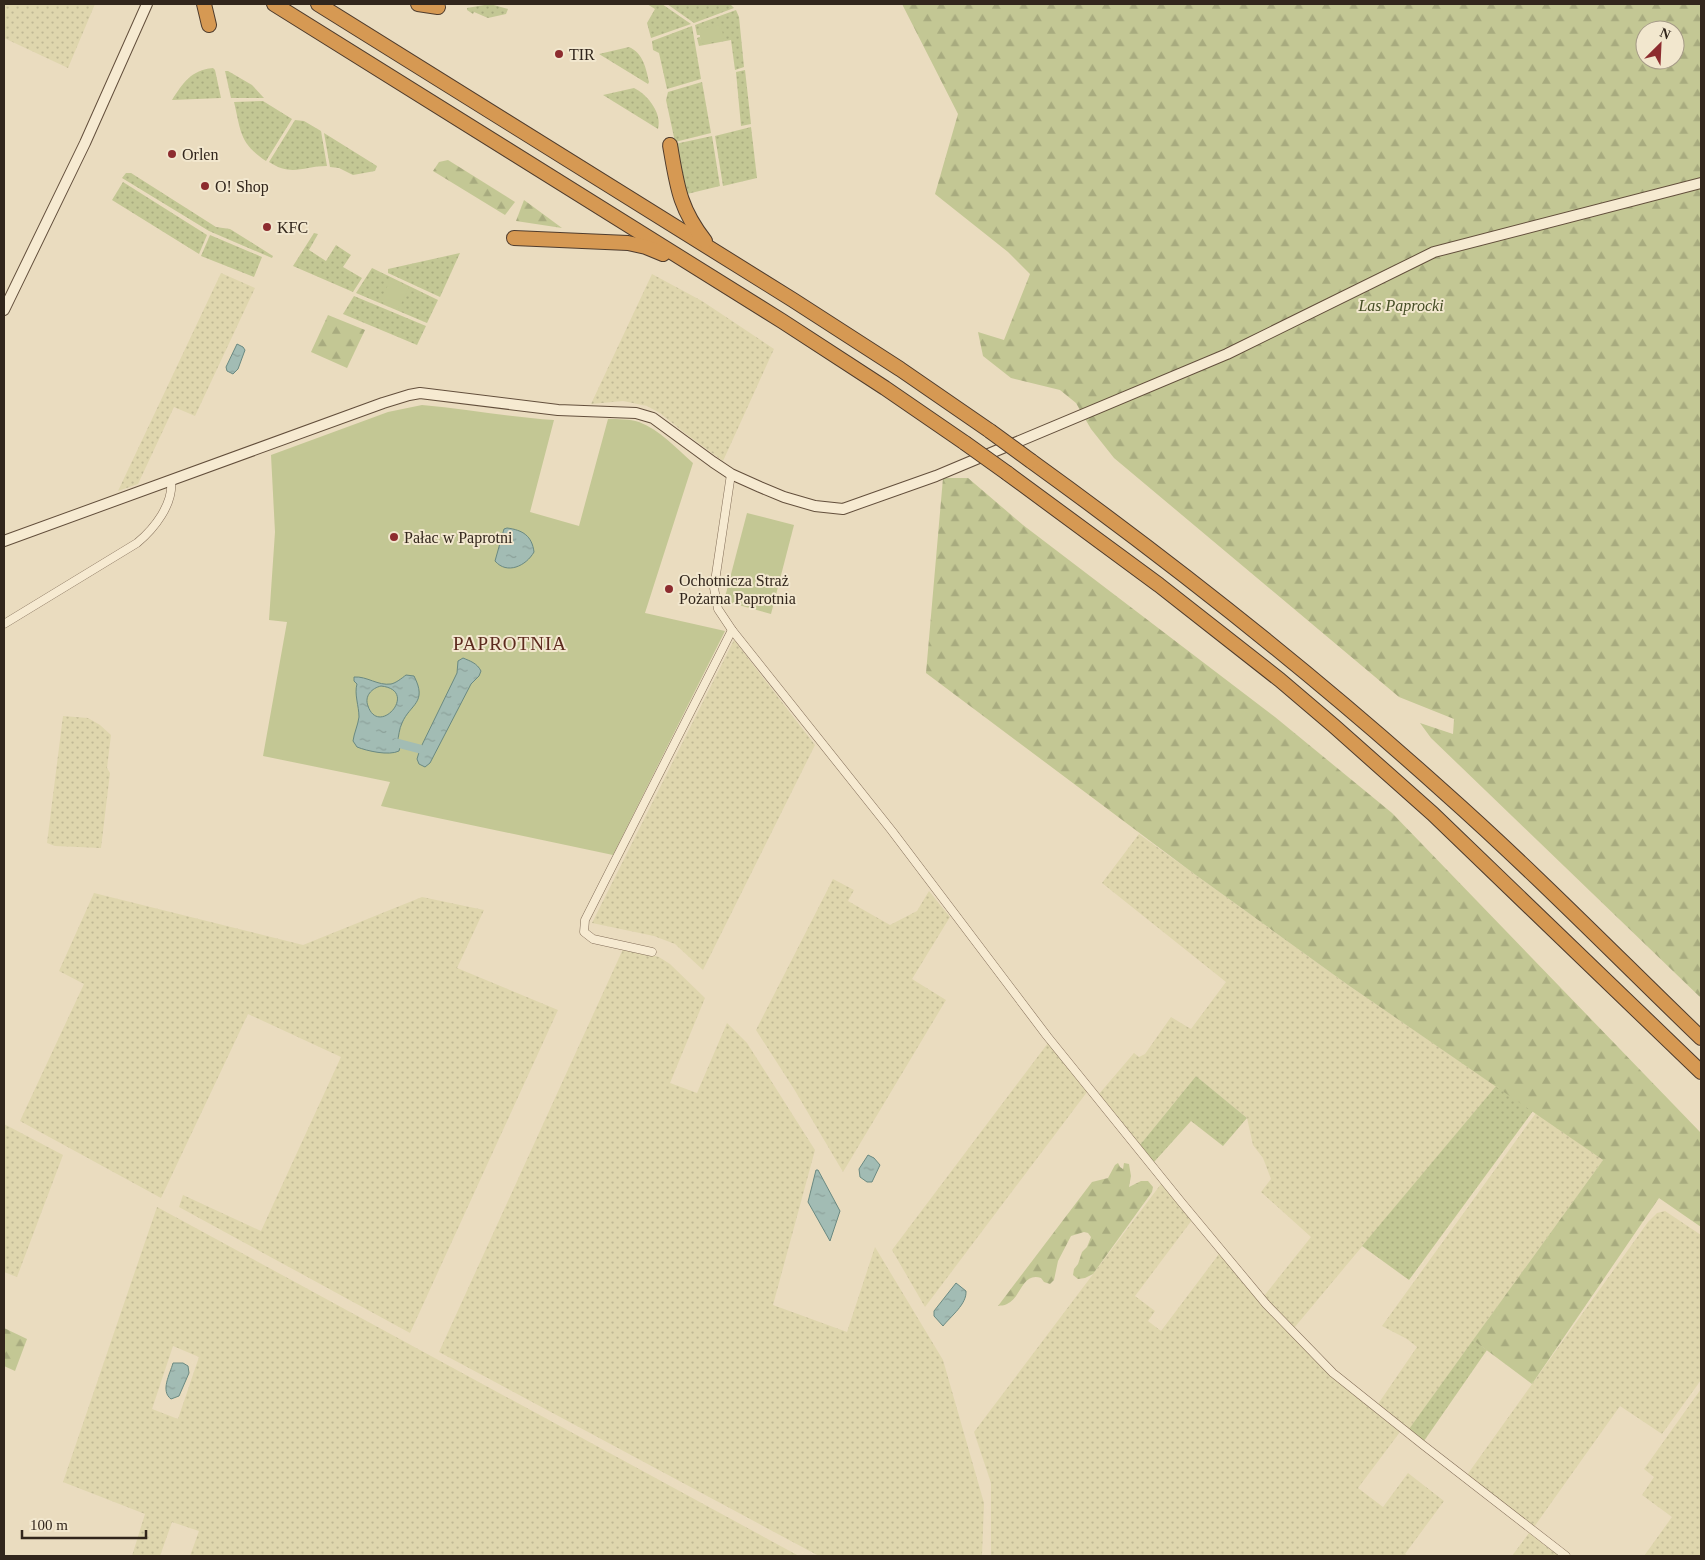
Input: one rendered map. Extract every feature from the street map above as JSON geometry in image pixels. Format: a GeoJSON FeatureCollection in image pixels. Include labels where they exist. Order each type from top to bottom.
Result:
{"type":"FeatureCollection","features":[{"type":"Feature","properties":{"kind":"highway"},"geometry":{"type":"LineString","coordinates":[[204,4],[209,25]]}},
{"type":"Feature","properties":{"kind":"highway"},"geometry":{"type":"LineString","coordinates":[[274,4],[856,368],[1008,473],[1182,603],[1280,680],[1452,832],[1701,1072]]}},
{"type":"Feature","properties":{"kind":"highway"},"geometry":{"type":"LineString","coordinates":[[318,4],[865,346],[990,431],[1202,588],[1353,711],[1439,787],[1701,1038]]}},
{"type":"Feature","properties":{"kind":"highway"},"geometry":{"type":"LineString","coordinates":[[418,4],[438,7]]}},
{"type":"Feature","properties":{"kind":"highway"},"geometry":{"type":"LineString","coordinates":[[670,145],[682,204],[693,226],[712,249]]}},
{"type":"Feature","properties":{"kind":"highway"},"geometry":{"type":"LineString","coordinates":[[514,238],[628,243],[646,247],[707,274]]}},
{"type":"Feature","properties":{"kind":"street"},"geometry":{"type":"LineString","coordinates":[[4,310],[89,134],[147,4]]}},
{"type":"Feature","properties":{"kind":"street"},"geometry":{"type":"LineString","coordinates":[[4,540],[383,403],[409,395],[420,394],[558,410],[636,412],[653,418],[731,474],[784,497],[834,509],[851,507],[936,476],[1227,354],[1434,252],[1701,183]]}},
{"type":"Feature","properties":{"kind":"street"},"geometry":{"type":"LineString","coordinates":[[731,474],[714,588],[718,609],[732,630],[892,831],[1047,1036],[1266,1304],[1333,1373],[1423,1446],[1566,1556]]}},
{"type":"Feature","properties":{"kind":"street"},"geometry":{"type":"LineString","coordinates":[[4,624],[144,537],[161,515],[170,495],[171,480]]}},
{"type":"Feature","properties":{"kind":"street"},"geometry":{"type":"LineString","coordinates":[[652,952],[593,939],[584,932],[584,920],[732,630]]}},
{"type":"Feature","properties":{"kind":"shaded area"},"geometry":{"type":"Polygon","coordinates":[[[4,4],[95,4],[68,68],[4,38],[4,4]]]}},
{"type":"Feature","properties":{"kind":"shaded area"},"geometry":{"type":"Polygon","coordinates":[[[221,273],[255,288],[195,416],[174,407],[138,484],[118,491],[221,273]]]}},
{"type":"Feature","properties":{"kind":"shaded area"},"geometry":{"type":"Polygon","coordinates":[[[652,274],[702,301],[774,349],[723,461],[660,413],[647,406],[623,401],[591,404],[652,274]]]}},
{"type":"Feature","properties":{"kind":"shaded area"},"geometry":{"type":"Polygon","coordinates":[[[734,640],[815,745],[703,970],[675,944],[654,936],[592,923],[734,640]]]}},
{"type":"Feature","properties":{"kind":"shaded area"},"geometry":{"type":"Polygon","coordinates":[[[63,716],[88,718],[100,725],[111,735],[107,768],[110,773],[101,848],[55,846],[47,843],[63,716]]]}},
{"type":"Feature","properties":{"kind":"shaded area"},"geometry":{"type":"Polygon","coordinates":[[[1139,834],[1348,985],[1496,1086],[1294,1328],[1264,1296],[1311,1237],[1261,1192],[1271,1179],[1263,1158],[1253,1145],[1247,1118],[1196,1076],[1140,1145],[1099,1094],[1134,1053],[1139,1057],[1145,1054],[1171,1017],[1191,1029],[1226,982],[1102,883],[1139,834]]]}},
{"type":"Feature","properties":{"kind":"shaded area"},"geometry":{"type":"Polygon","coordinates":[[[833,879],[854,890],[848,901],[890,925],[917,911],[929,891],[950,917],[912,979],[946,1000],[843,1172],[794,1089],[756,1030],[833,879]]]}},
{"type":"Feature","properties":{"kind":"shaded area"},"geometry":{"type":"Polygon","coordinates":[[[94,893],[303,945],[422,897],[484,910],[457,968],[558,1010],[410,1333],[179,1207],[183,1195],[261,1231],[341,1057],[248,1014],[161,1198],[20,1121],[84,984],[59,971],[94,893]]]}},
{"type":"Feature","properties":{"kind":"shaded area"},"geometry":{"type":"Polygon","coordinates":[[[624,947],[659,957],[670,964],[705,998],[670,1083],[697,1093],[727,1023],[747,1043],[815,1150],[773,1305],[847,1332],[875,1247],[943,1360],[984,1503],[982,1556],[819,1556],[439,1352],[624,947]]]}},
{"type":"Feature","properties":{"kind":"shaded area"},"geometry":{"type":"Polygon","coordinates":[[[1048,1043],[1087,1092],[925,1307],[892,1250],[1048,1043]]]}},
{"type":"Feature","properties":{"kind":"shaded area"},"geometry":{"type":"Polygon","coordinates":[[[1536,1113],[1603,1160],[1409,1429],[1378,1404],[1417,1347],[1407,1339],[1382,1326],[1536,1113]]]}},
{"type":"Feature","properties":{"kind":"shaded area"},"geometry":{"type":"Polygon","coordinates":[[[4,1124],[63,1155],[17,1277],[4,1272],[4,1124]]]}},
{"type":"Feature","properties":{"kind":"shaded area"},"geometry":{"type":"Polygon","coordinates":[[[1161,1184],[1192,1220],[1135,1296],[1155,1311],[1148,1321],[1161,1331],[1219,1254],[1330,1375],[1400,1432],[1358,1488],[1383,1507],[1408,1473],[1444,1501],[1405,1554],[1408,1556],[991,1556],[991,1483],[974,1432],[1161,1184]]]}},
{"type":"Feature","properties":{"kind":"shaded area"},"geometry":{"type":"Polygon","coordinates":[[[157,1207],[799,1556],[190,1556],[199,1531],[172,1522],[160,1556],[132,1556],[145,1514],[63,1482],[157,1207]],[[173,1346],[152,1409],[178,1419],[199,1357],[173,1346]]]}},
{"type":"Feature","properties":{"kind":"shaded area"},"geometry":{"type":"Polygon","coordinates":[[[1665,1211],[1701,1235],[1701,1380],[1662,1434],[1620,1406],[1534,1527],[1467,1475],[1648,1222],[1657,1213],[1665,1211]]]}},
{"type":"Feature","properties":{"kind":"shaded area"},"geometry":{"type":"Polygon","coordinates":[[[1701,1389],[1701,1556],[1644,1556],[1672,1517],[1642,1495],[1654,1477],[1644,1469],[1701,1389]]]}},
{"type":"Feature","properties":{"kind":"shaded area"},"geometry":{"type":"Polygon","coordinates":[[[1529,1533],[1559,1556],[1512,1556],[1529,1533]]]}},
{"type":"Feature","properties":{"kind":"green space"},"geometry":{"type":"Polygon","coordinates":[[[490,4],[508,9],[506,14],[488,18],[474,12],[473,14],[467,10],[467,8],[490,4]]]}},
{"type":"Feature","properties":{"kind":"green space"},"geometry":{"type":"Polygon","coordinates":[[[647,4],[662,4],[691,24],[651,38],[647,23],[655,9],[647,4]]]}},
{"type":"Feature","properties":{"kind":"green space"},"geometry":{"type":"Polygon","coordinates":[[[667,4],[730,4],[734,8],[694,23],[667,4]]]}},
{"type":"Feature","properties":{"kind":"green space","name":"Las Paprocki"},"geometry":{"type":"Polygon","coordinates":[[[902,4],[1701,4],[1701,998],[1431,738],[1420,723],[1453,734],[1454,719],[1399,697],[1114,458],[1091,429],[1076,403],[1060,390],[1011,378],[983,356],[978,332],[1004,340],[1030,274],[1008,252],[935,194],[958,114],[902,4]]]}},
{"type":"Feature","properties":{"kind":"green space"},"geometry":{"type":"Polygon","coordinates":[[[736,10],[739,17],[744,67],[735,70],[731,40],[699,46],[697,38],[700,37],[702,43],[699,29],[700,35],[697,35],[695,25],[736,10]]]}},
{"type":"Feature","properties":{"kind":"green space"},"geometry":{"type":"Polygon","coordinates":[[[721,25],[724,40],[701,44],[699,29],[721,25]]]}},
{"type":"Feature","properties":{"kind":"green space"},"geometry":{"type":"Polygon","coordinates":[[[692,26],[701,79],[667,89],[659,53],[653,50],[652,41],[692,26]]]}},
{"type":"Feature","properties":{"kind":"green space"},"geometry":{"type":"Polygon","coordinates":[[[629,47],[641,57],[647,71],[648,84],[599,54],[629,47]]]}},
{"type":"Feature","properties":{"kind":"green space"},"geometry":{"type":"Polygon","coordinates":[[[213,68],[221,98],[172,100],[188,78],[199,71],[213,68]]]}},
{"type":"Feature","properties":{"kind":"green space"},"geometry":{"type":"Polygon","coordinates":[[[745,70],[751,124],[741,126],[736,72],[745,70]]]}},
{"type":"Feature","properties":{"kind":"green space"},"geometry":{"type":"Polygon","coordinates":[[[225,71],[252,85],[264,98],[231,98],[225,71]]]}},
{"type":"Feature","properties":{"kind":"green space"},"geometry":{"type":"Polygon","coordinates":[[[702,82],[711,133],[675,142],[666,100],[668,92],[702,82]]]}},
{"type":"Feature","properties":{"kind":"green space"},"geometry":{"type":"Polygon","coordinates":[[[634,88],[653,105],[658,117],[658,129],[603,95],[634,88]]]}},
{"type":"Feature","properties":{"kind":"green space"},"geometry":{"type":"Polygon","coordinates":[[[263,101],[292,119],[266,161],[251,148],[242,136],[234,102],[263,101]]]}},
{"type":"Feature","properties":{"kind":"green space"},"geometry":{"type":"Polygon","coordinates":[[[295,120],[304,121],[321,131],[327,166],[291,170],[269,162],[295,120]]]}},
{"type":"Feature","properties":{"kind":"green space"},"geometry":{"type":"Polygon","coordinates":[[[751,127],[757,178],[723,186],[715,136],[751,127]]]}},
{"type":"Feature","properties":{"kind":"green space"},"geometry":{"type":"Polygon","coordinates":[[[324,133],[377,166],[375,171],[353,175],[339,168],[330,167],[324,133]]]}},
{"type":"Feature","properties":{"kind":"green space"},"geometry":{"type":"Polygon","coordinates":[[[712,136],[720,186],[687,194],[675,144],[712,136]]]}},
{"type":"Feature","properties":{"kind":"green space"},"geometry":{"type":"Polygon","coordinates":[[[448,160],[515,202],[505,215],[433,171],[439,162],[448,160]]]}},
{"type":"Feature","properties":{"kind":"green space"},"geometry":{"type":"Polygon","coordinates":[[[126,173],[131,173],[216,227],[230,229],[273,256],[272,258],[209,231],[122,178],[126,173]]]}},
{"type":"Feature","properties":{"kind":"green space"},"geometry":{"type":"Polygon","coordinates":[[[123,182],[207,235],[199,254],[112,200],[123,182]]]}},
{"type":"Feature","properties":{"kind":"green space"},"geometry":{"type":"Polygon","coordinates":[[[524,200],[562,228],[516,221],[524,200]]]}},
{"type":"Feature","properties":{"kind":"green space"},"geometry":{"type":"Polygon","coordinates":[[[314,233],[318,234],[309,250],[326,261],[336,245],[351,255],[343,267],[362,278],[353,292],[293,266],[314,233]]]}},
{"type":"Feature","properties":{"kind":"green space"},"geometry":{"type":"Polygon","coordinates":[[[210,235],[262,257],[254,277],[201,256],[210,235]]]}},
{"type":"Feature","properties":{"kind":"green space"},"geometry":{"type":"Polygon","coordinates":[[[460,253],[440,297],[388,273],[388,269],[460,253]]]}},
{"type":"Feature","properties":{"kind":"green space"},"geometry":{"type":"Polygon","coordinates":[[[372,268],[438,300],[427,323],[356,293],[372,268]]]}},
{"type":"Feature","properties":{"kind":"green space"},"geometry":{"type":"Polygon","coordinates":[[[391,279],[409,287],[398,310],[380,301],[391,279]]]}},
{"type":"Feature","properties":{"kind":"green space"},"geometry":{"type":"Polygon","coordinates":[[[354,296],[426,326],[417,345],[343,314],[354,296]]]}},
{"type":"Feature","properties":{"kind":"green space"},"geometry":{"type":"Polygon","coordinates":[[[328,315],[365,330],[347,368],[311,352],[328,315]]]}},
{"type":"Feature","properties":{"kind":"green space"},"geometry":{"type":"Polygon","coordinates":[[[422,405],[554,420],[530,512],[579,526],[608,419],[632,420],[647,425],[668,440],[693,463],[645,613],[725,631],[613,855],[381,806],[390,782],[263,756],[287,622],[269,620],[275,532],[271,455],[388,412],[422,405]]]}},
{"type":"Feature","properties":{"kind":"green space"},"geometry":{"type":"Polygon","coordinates":[[[943,478],[968,478],[1023,525],[1275,717],[1392,813],[1701,1133],[1701,1227],[1659,1198],[1532,1384],[1473,1340],[1603,1160],[1348,985],[1193,873],[926,673],[943,478]]]}},
{"type":"Feature","properties":{"kind":"green space"},"geometry":{"type":"Polygon","coordinates":[[[747,513],[794,525],[771,614],[724,601],[747,513]]]}},
{"type":"Feature","properties":{"kind":"green space"},"geometry":{"type":"Polygon","coordinates":[[[1196,1076],[1247,1118],[1223,1146],[1191,1121],[1154,1162],[1140,1145],[1196,1076]]]}},
{"type":"Feature","properties":{"kind":"green space"},"geometry":{"type":"Polygon","coordinates":[[[1496,1086],[1533,1111],[1409,1280],[1362,1246],[1496,1086]]]}},
{"type":"Feature","properties":{"kind":"green space"},"geometry":{"type":"Polygon","coordinates":[[[1118,1163],[1123,1169],[1124,1163],[1129,1164],[1131,1176],[1129,1187],[1141,1181],[1148,1181],[1153,1187],[1152,1192],[1093,1274],[1078,1279],[1073,1275],[1082,1252],[1087,1247],[1091,1237],[1088,1233],[1084,1232],[1071,1236],[1058,1261],[1054,1280],[1050,1284],[1044,1282],[1041,1278],[1035,1277],[1030,1279],[1012,1301],[1006,1305],[998,1306],[1092,1182],[1108,1178],[1118,1163]]]}},
{"type":"Feature","properties":{"kind":"green space"},"geometry":{"type":"Polygon","coordinates":[[[4,1328],[27,1339],[15,1371],[4,1366],[4,1328]]]}},
{"type":"Feature","properties":{"kind":"green space"},"geometry":{"type":"Polygon","coordinates":[[[1473,1340],[1487,1350],[1424,1441],[1409,1429],[1473,1340]]]}},
{"type":"Feature","properties":{"kind":"water"},"geometry":{"type":"Polygon","coordinates":[[[237,344],[245,350],[238,369],[233,374],[227,371],[226,367],[237,344]]]}},
{"type":"Feature","properties":{"kind":"water"},"geometry":{"type":"Polygon","coordinates":[[[504,529],[518,530],[526,535],[533,546],[534,552],[521,565],[511,568],[500,565],[495,561],[504,529]]]}},
{"type":"Feature","properties":{"kind":"water"},"geometry":{"type":"Polygon","coordinates":[[[463,658],[471,661],[481,671],[471,684],[430,763],[425,767],[419,764],[417,759],[420,749],[457,673],[458,661],[463,658]]]}},
{"type":"Feature","properties":{"kind":"water"},"geometry":{"type":"Polygon","coordinates":[[[406,675],[414,676],[419,692],[416,702],[401,725],[397,743],[400,747],[399,751],[384,753],[357,747],[353,741],[359,717],[357,684],[354,681],[354,677],[391,684],[406,675]],[[381,686],[370,693],[367,702],[373,714],[380,717],[387,715],[393,710],[397,703],[397,695],[392,689],[381,686]]]}},
{"type":"Feature","properties":{"kind":"water"},"geometry":{"type":"Polygon","coordinates":[[[868,1155],[874,1158],[880,1165],[872,1182],[867,1182],[860,1177],[859,1169],[868,1155]]]}},
{"type":"Feature","properties":{"kind":"water"},"geometry":{"type":"Polygon","coordinates":[[[816,1170],[818,1170],[840,1211],[830,1241],[808,1202],[816,1170]]]}},
{"type":"Feature","properties":{"kind":"water"},"geometry":{"type":"Polygon","coordinates":[[[956,1283],[966,1291],[966,1296],[958,1310],[943,1326],[934,1316],[934,1311],[956,1283]]]}},
{"type":"Feature","properties":{"kind":"water"},"geometry":{"type":"Polygon","coordinates":[[[173,1363],[183,1363],[188,1366],[189,1373],[179,1396],[171,1399],[166,1392],[166,1387],[173,1363]]]}},
{"type":"Feature","properties":{"kind":"waterway"},"geometry":{"type":"LineString","coordinates":[[397,743],[420,749]]}},
{"type":"Feature","properties":{"kind":"place","name":"TIR"},"geometry":{"type":"Point","coordinates":[559,54]}},
{"type":"Feature","properties":{"kind":"place","name":"Orlen"},"geometry":{"type":"Point","coordinates":[172,154]}},
{"type":"Feature","properties":{"kind":"place","name":"O! Shop"},"geometry":{"type":"Point","coordinates":[205,186]}},
{"type":"Feature","properties":{"kind":"place","name":"KFC"},"geometry":{"type":"Point","coordinates":[267,227]}},
{"type":"Feature","properties":{"kind":"place","name":"Pałac w Paprotni"},"geometry":{"type":"Point","coordinates":[394,537]}},
{"type":"Feature","properties":{"kind":"place","name":"Ochotnicza Straż Pożarna Paprotnia"},"geometry":{"type":"Point","coordinates":[669,589]}},
{"type":"Feature","properties":{"kind":"district","name":"PAPROTNIA"},"geometry":{"type":"Point","coordinates":[510,643]}}]}
